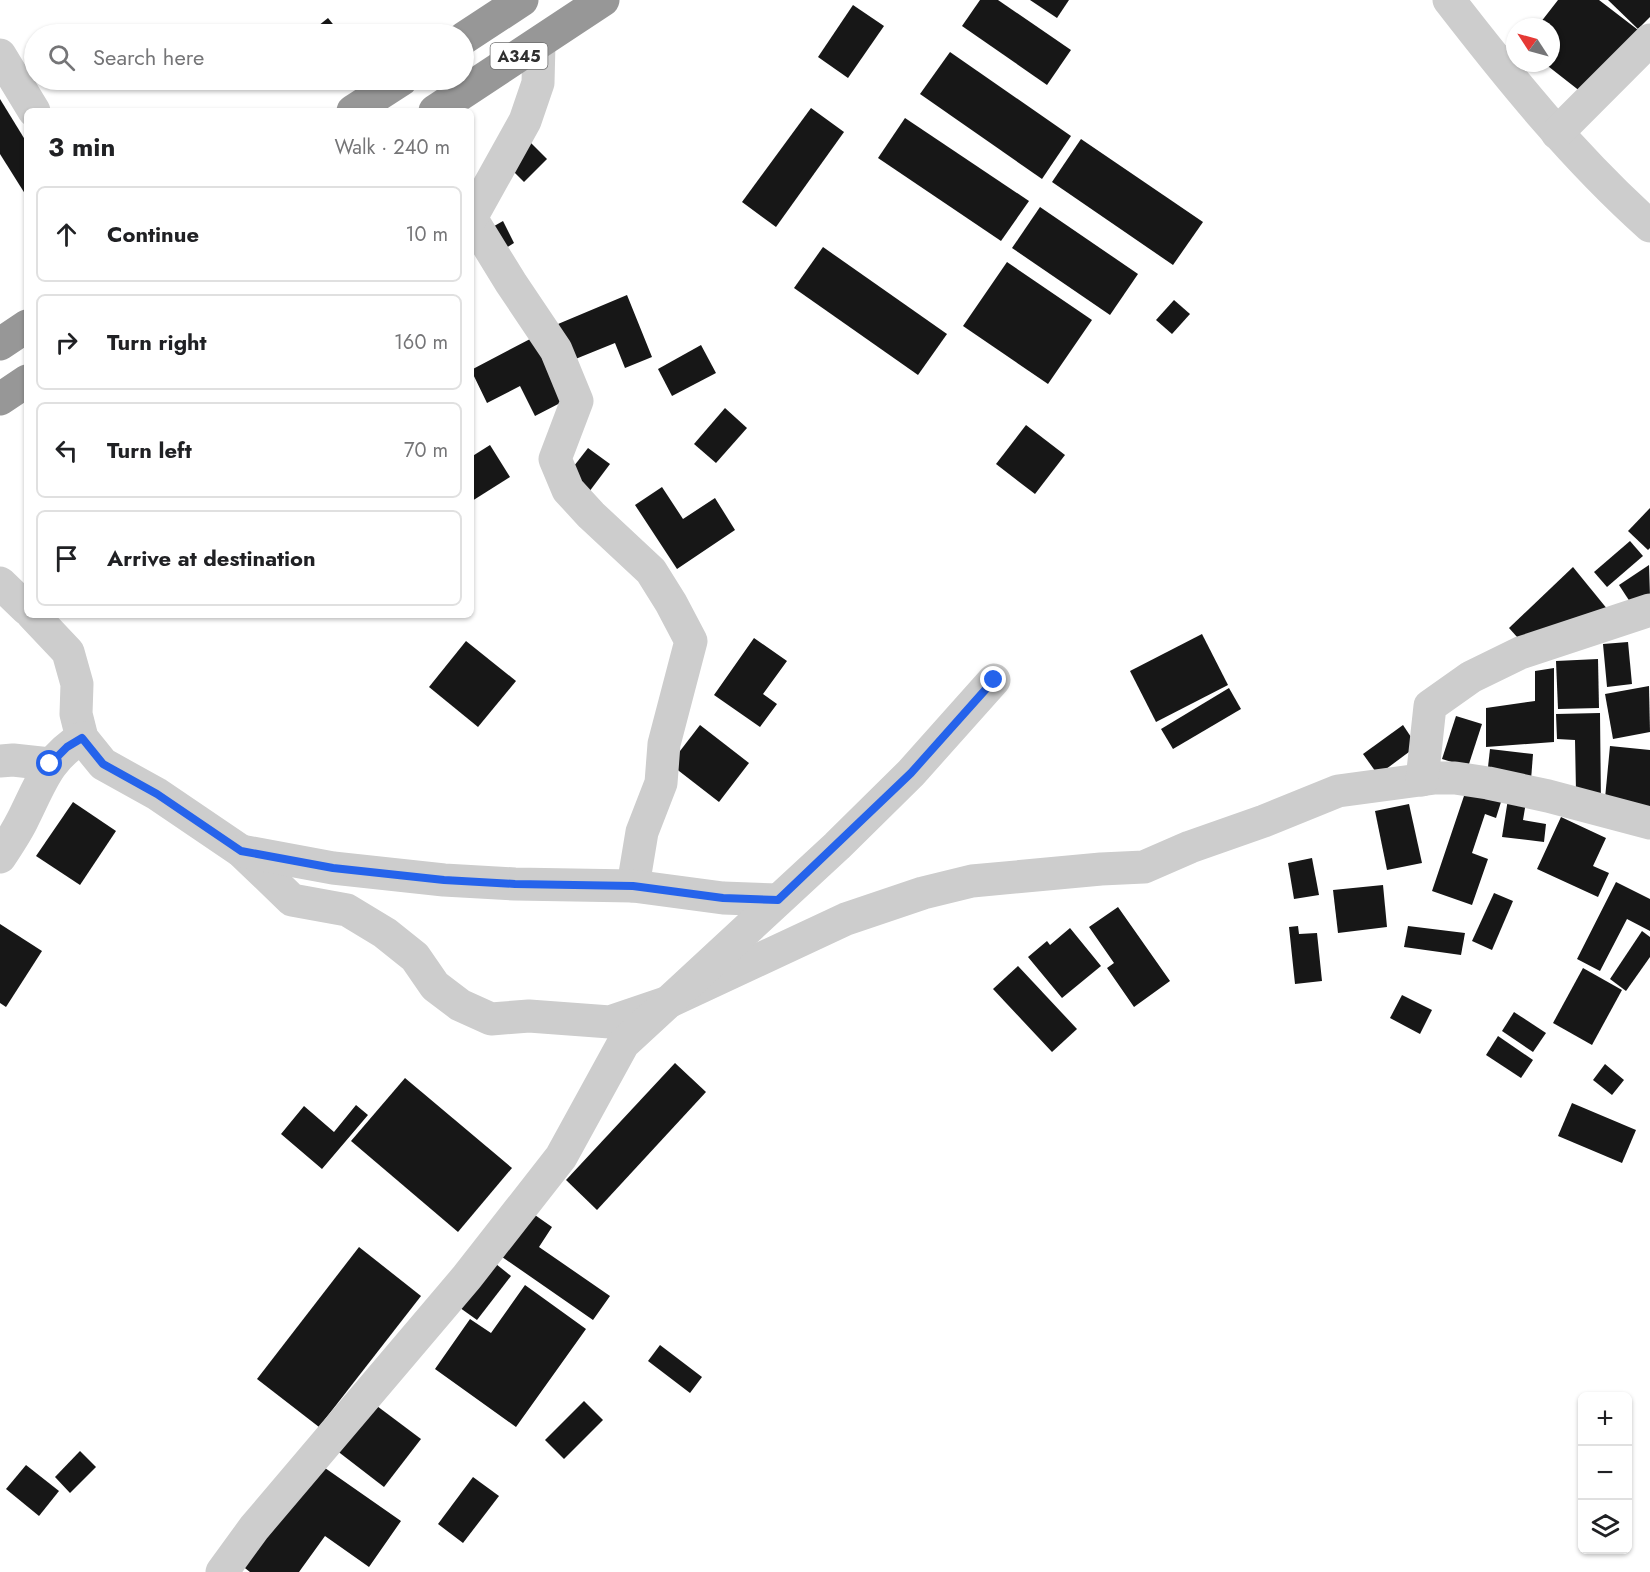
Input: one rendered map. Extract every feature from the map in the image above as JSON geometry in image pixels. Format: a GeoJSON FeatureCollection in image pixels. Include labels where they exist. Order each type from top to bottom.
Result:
{"type":"FeatureCollection","features":[{"type":"Feature","properties":{"kind":"highway","name":"A345"},"geometry":{"type":"LineString","coordinates":[[474,31],[522,0]]}},
{"type":"Feature","properties":{"kind":"highway","name":"A345"},"geometry":{"type":"LineString","coordinates":[[474,86],[603,0]]}},
{"type":"Feature","properties":{"kind":"highway"},"geometry":{"type":"LineString","coordinates":[[357,108],[385,90]]}},
{"type":"Feature","properties":{"kind":"highway","name":"A345"},"geometry":{"type":"LineString","coordinates":[[440,108],[467,90]]}},
{"type":"Feature","properties":{"kind":"highway"},"geometry":{"type":"LineString","coordinates":[[0,344],[24,328]]}},
{"type":"Feature","properties":{"kind":"highway"},"geometry":{"type":"LineString","coordinates":[[0,399],[24,383]]}},
{"type":"Feature","properties":{"kind":"street"},"geometry":{"type":"LineString","coordinates":[[1449,0],[1557,133],[1612,192],[1650,226]]}},
{"type":"Feature","properties":{"kind":"street"},"geometry":{"type":"LineString","coordinates":[[1557,133],[1650,40]]}},
{"type":"Feature","properties":{"kind":"street"},"geometry":{"type":"LineString","coordinates":[[474,213],[525,121],[538,83],[539,43]]}},
{"type":"Feature","properties":{"kind":"street"},"geometry":{"type":"LineString","coordinates":[[0,55],[32,108]]}},
{"type":"Feature","properties":{"kind":"street"},"geometry":{"type":"LineString","coordinates":[[474,223],[556,350],[577,401],[555,459],[568,490],[591,515],[651,571],[691,642],[664,744],[661,783],[642,832],[633,886]]}},
{"type":"Feature","properties":{"kind":"street"},"geometry":{"type":"LineString","coordinates":[[0,583],[24,606]]}},
{"type":"Feature","properties":{"kind":"street"},"geometry":{"type":"LineString","coordinates":[[1422,780],[1430,706],[1472,677],[1520,653],[1650,610]]}},
{"type":"Feature","properties":{"kind":"street"},"geometry":{"type":"LineString","coordinates":[[36,618],[68,652],[76,684],[76,714],[82,738],[103,764],[157,794],[241,851],[292,900],[347,909],[385,933],[415,957],[435,986],[460,1005],[491,1019],[530,1016],[610,1022],[666,1003],[846,919],[923,893],[972,881],[1144,867],[1190,847],[1264,821],[1338,791],[1455,778],[1548,796],[1650,823]]}},
{"type":"Feature","properties":{"kind":"street"},"geometry":{"type":"LineString","coordinates":[[222,1572],[254,1528],[467,1278],[561,1156],[622,1044],[911,773],[994,680]]}},
{"type":"Feature","properties":{"kind":"street"},"geometry":{"type":"LineString","coordinates":[[0,857],[21,824],[50,764],[67,747],[82,738]]}},
{"type":"Feature","properties":{"kind":"street"},"geometry":{"type":"LineString","coordinates":[[0,761],[14,760],[50,764]]}},
{"type":"Feature","properties":{"kind":"street"},"geometry":{"type":"LineString","coordinates":[[241,851],[333,868],[444,880],[633,886],[723,898],[778,900]]}},
{"type":"Feature","properties":{"kind":"building"},"geometry":{"type":"Polygon","coordinates":[[[980,0],[998,0],[1071,50],[1047,85],[962,26],[980,0]]]}},
{"type":"Feature","properties":{"kind":"building"},"geometry":{"type":"Polygon","coordinates":[[[1030,0],[1069,0],[1057,18],[1030,0]]]}},
{"type":"Feature","properties":{"kind":"building"},"geometry":{"type":"Polygon","coordinates":[[[1558,0],[1599,0],[1642,33],[1590,99],[1556,72],[1560,72],[1560,18],[1544,18],[1558,0]]]}},
{"type":"Feature","properties":{"kind":"building"},"geometry":{"type":"Polygon","coordinates":[[[1608,0],[1650,0],[1650,17],[1638,29],[1608,0]]]}},
{"type":"Feature","properties":{"kind":"building"},"geometry":{"type":"Polygon","coordinates":[[[853,5],[884,26],[848,78],[818,57],[853,5]]]}},
{"type":"Feature","properties":{"kind":"building"},"geometry":{"type":"Polygon","coordinates":[[[328,18],[333,24],[320,24],[328,18]]]}},
{"type":"Feature","properties":{"kind":"building"},"geometry":{"type":"Polygon","coordinates":[[[950,52],[1071,136],[1042,179],[920,94],[950,52]]]}},
{"type":"Feature","properties":{"kind":"building"},"geometry":{"type":"Polygon","coordinates":[[[0,99],[24,138],[24,192],[0,154],[0,99]]]}},
{"type":"Feature","properties":{"kind":"building"},"geometry":{"type":"Polygon","coordinates":[[[811,108],[844,132],[776,227],[742,202],[811,108]]]}},
{"type":"Feature","properties":{"kind":"building"},"geometry":{"type":"Polygon","coordinates":[[[905,118],[1029,201],[1001,241],[878,158],[905,118]]]}},
{"type":"Feature","properties":{"kind":"building"},"geometry":{"type":"Polygon","coordinates":[[[1081,139],[1203,222],[1173,265],[1052,182],[1081,139]]]}},
{"type":"Feature","properties":{"kind":"building"},"geometry":{"type":"Polygon","coordinates":[[[528,140],[547,159],[524,182],[505,163],[528,140]]]}},
{"type":"Feature","properties":{"kind":"building"},"geometry":{"type":"Polygon","coordinates":[[[1040,207],[1138,274],[1110,315],[1012,248],[1040,207]]]}},
{"type":"Feature","properties":{"kind":"building"},"geometry":{"type":"Polygon","coordinates":[[[503,221],[514,243],[501,251],[489,229],[503,221]]]}},
{"type":"Feature","properties":{"kind":"building"},"geometry":{"type":"Polygon","coordinates":[[[823,247],[947,334],[918,375],[794,288],[823,247]]]}},
{"type":"Feature","properties":{"kind":"building"},"geometry":{"type":"Polygon","coordinates":[[[1007,262],[1092,320],[1048,384],[963,326],[1007,262]]]}},
{"type":"Feature","properties":{"kind":"building"},"geometry":{"type":"Polygon","coordinates":[[[627,295],[652,357],[625,368],[615,343],[573,360],[558,324],[627,295]]]}},
{"type":"Feature","properties":{"kind":"building"},"geometry":{"type":"Polygon","coordinates":[[[1174,300],[1190,314],[1172,334],[1156,320],[1174,300]]]}},
{"type":"Feature","properties":{"kind":"building"},"geometry":{"type":"Polygon","coordinates":[[[532,338],[564,401],[535,416],[520,386],[487,403],[474,376],[474,368],[532,338]]]}},
{"type":"Feature","properties":{"kind":"building"},"geometry":{"type":"Polygon","coordinates":[[[701,345],[716,373],[672,396],[658,369],[701,345]]]}},
{"type":"Feature","properties":{"kind":"building"},"geometry":{"type":"Polygon","coordinates":[[[725,408],[747,428],[716,463],[694,444],[725,408]]]}},
{"type":"Feature","properties":{"kind":"building"},"geometry":{"type":"Polygon","coordinates":[[[1026,425],[1065,455],[1035,494],[996,464],[1026,425]]]}},
{"type":"Feature","properties":{"kind":"building"},"geometry":{"type":"Polygon","coordinates":[[[490,445],[510,477],[474,500],[474,455],[490,445]]]}},
{"type":"Feature","properties":{"kind":"building"},"geometry":{"type":"Polygon","coordinates":[[[588,448],[610,464],[589,492],[567,475],[588,448]]]}},
{"type":"Feature","properties":{"kind":"building"},"geometry":{"type":"Polygon","coordinates":[[[662,487],[683,519],[715,498],[735,530],[677,569],[635,505],[662,487]]]}},
{"type":"Feature","properties":{"kind":"building"},"geometry":{"type":"Polygon","coordinates":[[[1650,508],[1650,548],[1648,550],[1628,531],[1650,508]]]}},
{"type":"Feature","properties":{"kind":"building"},"geometry":{"type":"Polygon","coordinates":[[[1630,541],[1643,556],[1607,587],[1594,572],[1630,541]]]}},
{"type":"Feature","properties":{"kind":"building"},"geometry":{"type":"Polygon","coordinates":[[[1649,565],[1650,597],[1634,608],[1619,585],[1649,565]]]}},
{"type":"Feature","properties":{"kind":"building"},"geometry":{"type":"Polygon","coordinates":[[[1573,567],[1608,610],[1527,648],[1509,628],[1573,567]]]}},
{"type":"Feature","properties":{"kind":"building"},"geometry":{"type":"Polygon","coordinates":[[[1202,634],[1228,685],[1156,722],[1130,671],[1202,634]]]}},
{"type":"Feature","properties":{"kind":"building"},"geometry":{"type":"Polygon","coordinates":[[[754,638],[787,661],[763,694],[777,704],[760,727],[714,695],[754,638]]]}},
{"type":"Feature","properties":{"kind":"building"},"geometry":{"type":"Polygon","coordinates":[[[466,641],[516,681],[478,727],[429,687],[466,641]]]}},
{"type":"Feature","properties":{"kind":"building"},"geometry":{"type":"Polygon","coordinates":[[[1628,642],[1632,684],[1607,687],[1603,644],[1628,642]]]}},
{"type":"Feature","properties":{"kind":"building"},"geometry":{"type":"Polygon","coordinates":[[[1598,659],[1599,708],[1558,709],[1556,661],[1598,659]]]}},
{"type":"Feature","properties":{"kind":"building"},"geometry":{"type":"Polygon","coordinates":[[[1554,668],[1554,742],[1486,747],[1486,708],[1535,701],[1535,671],[1554,668]]]}},
{"type":"Feature","properties":{"kind":"building"},"geometry":{"type":"Polygon","coordinates":[[[1649,686],[1650,732],[1613,739],[1605,694],[1649,686]]]}},
{"type":"Feature","properties":{"kind":"building"},"geometry":{"type":"Polygon","coordinates":[[[1229,688],[1241,709],[1173,749],[1161,729],[1229,688]]]}},
{"type":"Feature","properties":{"kind":"building"},"geometry":{"type":"Polygon","coordinates":[[[1600,713],[1601,804],[1576,791],[1575,740],[1557,739],[1556,714],[1600,713]]]}},
{"type":"Feature","properties":{"kind":"building"},"geometry":{"type":"Polygon","coordinates":[[[1456,716],[1482,724],[1468,767],[1442,759],[1456,716]]]}},
{"type":"Feature","properties":{"kind":"building"},"geometry":{"type":"Polygon","coordinates":[[[700,725],[749,763],[719,802],[670,764],[700,725]]]}},
{"type":"Feature","properties":{"kind":"building"},"geometry":{"type":"Polygon","coordinates":[[[1403,725],[1417,746],[1378,775],[1363,754],[1403,725]]]}},
{"type":"Feature","properties":{"kind":"building"},"geometry":{"type":"Polygon","coordinates":[[[1610,746],[1650,750],[1650,813],[1604,809],[1610,746]]]}},
{"type":"Feature","properties":{"kind":"building"},"geometry":{"type":"Polygon","coordinates":[[[1490,749],[1533,754],[1531,780],[1487,776],[1490,749]]]}},
{"type":"Feature","properties":{"kind":"building"},"geometry":{"type":"Polygon","coordinates":[[[1466,790],[1501,802],[1496,818],[1485,814],[1472,853],[1488,859],[1472,905],[1432,891],[1466,790]]]}},
{"type":"Feature","properties":{"kind":"building"},"geometry":{"type":"Polygon","coordinates":[[[1508,799],[1526,802],[1523,820],[1546,824],[1544,842],[1502,837],[1508,799]]]}},
{"type":"Feature","properties":{"kind":"building"},"geometry":{"type":"Polygon","coordinates":[[[73,802],[116,831],[80,885],[36,856],[73,802]]]}},
{"type":"Feature","properties":{"kind":"building"},"geometry":{"type":"Polygon","coordinates":[[[1409,804],[1422,863],[1387,870],[1375,811],[1409,804]]]}},
{"type":"Feature","properties":{"kind":"building"},"geometry":{"type":"Polygon","coordinates":[[[1561,817],[1606,838],[1593,866],[1609,873],[1598,897],[1537,869],[1561,817]]]}},
{"type":"Feature","properties":{"kind":"building"},"geometry":{"type":"Polygon","coordinates":[[[1312,858],[1319,895],[1294,899],[1288,863],[1312,858]]]}},
{"type":"Feature","properties":{"kind":"building"},"geometry":{"type":"Polygon","coordinates":[[[1616,882],[1650,899],[1650,931],[1627,919],[1600,971],[1577,959],[1616,882]]]}},
{"type":"Feature","properties":{"kind":"building"},"geometry":{"type":"Polygon","coordinates":[[[1383,885],[1387,927],[1338,933],[1333,890],[1383,885]]]}},
{"type":"Feature","properties":{"kind":"building"},"geometry":{"type":"Polygon","coordinates":[[[1494,893],[1513,901],[1492,950],[1472,941],[1494,893]]]}},
{"type":"Feature","properties":{"kind":"building"},"geometry":{"type":"Polygon","coordinates":[[[1118,907],[1170,981],[1134,1007],[1107,968],[1114,963],[1089,927],[1118,907]]]}},
{"type":"Feature","properties":{"kind":"building"},"geometry":{"type":"Polygon","coordinates":[[[0,924],[42,951],[6,1007],[0,1003],[0,924]]]}},
{"type":"Feature","properties":{"kind":"building"},"geometry":{"type":"Polygon","coordinates":[[[1298,926],[1299,934],[1317,933],[1322,981],[1295,984],[1289,927],[1298,926]]]}},
{"type":"Feature","properties":{"kind":"building"},"geometry":{"type":"Polygon","coordinates":[[[1408,926],[1465,933],[1461,955],[1404,947],[1408,926]]]}},
{"type":"Feature","properties":{"kind":"building"},"geometry":{"type":"Polygon","coordinates":[[[1070,928],[1101,966],[1062,998],[1028,957],[1047,941],[1050,945],[1070,928]]]}},
{"type":"Feature","properties":{"kind":"building"},"geometry":{"type":"Polygon","coordinates":[[[1642,931],[1650,937],[1650,957],[1626,991],[1610,979],[1642,931]]]}},
{"type":"Feature","properties":{"kind":"building"},"geometry":{"type":"Polygon","coordinates":[[[1018,966],[1077,1029],[1052,1052],[993,989],[1018,966]]]}},
{"type":"Feature","properties":{"kind":"building"},"geometry":{"type":"Polygon","coordinates":[[[1583,968],[1622,990],[1592,1045],[1553,1023],[1583,968]]]}},
{"type":"Feature","properties":{"kind":"building"},"geometry":{"type":"Polygon","coordinates":[[[1402,995],[1432,1010],[1420,1034],[1390,1018],[1402,995]]]}},
{"type":"Feature","properties":{"kind":"building"},"geometry":{"type":"Polygon","coordinates":[[[1514,1012],[1546,1033],[1533,1052],[1502,1031],[1514,1012]]]}},
{"type":"Feature","properties":{"kind":"building"},"geometry":{"type":"Polygon","coordinates":[[[1498,1036],[1533,1060],[1521,1078],[1486,1055],[1498,1036]]]}},
{"type":"Feature","properties":{"kind":"building"},"geometry":{"type":"Polygon","coordinates":[[[675,1063],[706,1092],[597,1210],[566,1180],[675,1063]]]}},
{"type":"Feature","properties":{"kind":"building"},"geometry":{"type":"Polygon","coordinates":[[[1605,1064],[1624,1080],[1612,1095],[1593,1080],[1605,1064]]]}},
{"type":"Feature","properties":{"kind":"building"},"geometry":{"type":"Polygon","coordinates":[[[405,1078],[512,1168],[458,1232],[351,1141],[405,1078]]]}},
{"type":"Feature","properties":{"kind":"building"},"geometry":{"type":"Polygon","coordinates":[[[1572,1103],[1636,1130],[1622,1163],[1558,1136],[1572,1103]]]}},
{"type":"Feature","properties":{"kind":"building"},"geometry":{"type":"Polygon","coordinates":[[[356,1105],[368,1115],[322,1169],[281,1134],[304,1106],[334,1132],[356,1105]]]}},
{"type":"Feature","properties":{"kind":"building"},"geometry":{"type":"Polygon","coordinates":[[[525,1208],[552,1227],[539,1247],[610,1296],[593,1320],[495,1252],[525,1208]]]}},
{"type":"Feature","properties":{"kind":"building"},"geometry":{"type":"Polygon","coordinates":[[[359,1247],[421,1296],[319,1427],[257,1379],[359,1247]]]}},
{"type":"Feature","properties":{"kind":"building"},"geometry":{"type":"Polygon","coordinates":[[[491,1260],[511,1276],[477,1320],[456,1305],[491,1260]]]}},
{"type":"Feature","properties":{"kind":"building"},"geometry":{"type":"Polygon","coordinates":[[[525,1285],[586,1329],[516,1427],[435,1369],[470,1319],[491,1333],[525,1285]]]}},
{"type":"Feature","properties":{"kind":"building"},"geometry":{"type":"Polygon","coordinates":[[[660,1345],[702,1377],[690,1393],[648,1361],[660,1345]]]}},
{"type":"Feature","properties":{"kind":"building"},"geometry":{"type":"Polygon","coordinates":[[[584,1401],[603,1420],[564,1459],[545,1440],[584,1401]]]}},
{"type":"Feature","properties":{"kind":"building"},"geometry":{"type":"Polygon","coordinates":[[[373,1403],[421,1439],[384,1487],[336,1450],[373,1403]]]}},
{"type":"Feature","properties":{"kind":"building"},"geometry":{"type":"Polygon","coordinates":[[[80,1451],[96,1467],[70,1493],[55,1477],[80,1451]]]}},
{"type":"Feature","properties":{"kind":"building"},"geometry":{"type":"Polygon","coordinates":[[[315,1461],[401,1521],[369,1567],[325,1536],[299,1572],[250,1572],[241,1565],[315,1461]]]}},
{"type":"Feature","properties":{"kind":"building"},"geometry":{"type":"Polygon","coordinates":[[[26,1465],[59,1491],[39,1516],[6,1489],[26,1465]]]}},
{"type":"Feature","properties":{"kind":"building"},"geometry":{"type":"Polygon","coordinates":[[[473,1477],[499,1496],[463,1543],[438,1524],[473,1477]]]}},
{"type":"Feature","properties":{"kind":"route"},"geometry":{"type":"LineString","coordinates":[[50,764],[67,747],[82,738],[103,764],[157,794],[241,851],[333,868],[444,880],[633,886],[723,898],[778,900],[911,773],[994,680]]}}]}
